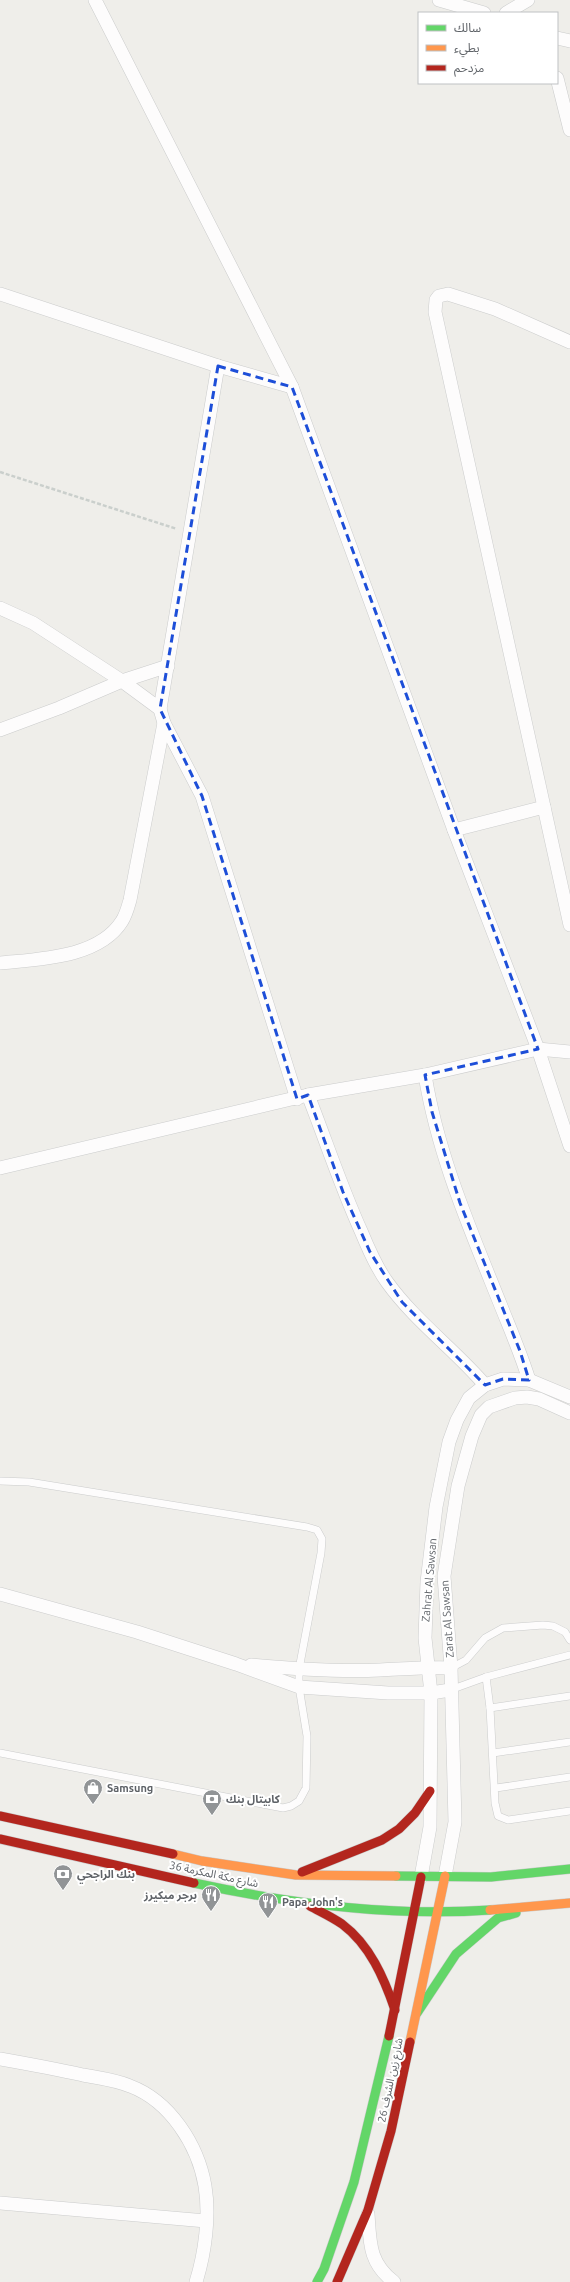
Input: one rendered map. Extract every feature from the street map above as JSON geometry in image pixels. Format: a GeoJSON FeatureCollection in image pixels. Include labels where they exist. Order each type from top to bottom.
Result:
{"type":"FeatureCollection","features":[{"type":"Feature","properties":{"kind":"main road"},"geometry":{"type":"LineString","coordinates":[[296,1875],[354,1850],[382,1840],[399,1829],[415,1813],[430,1791]]}},
{"type":"Feature","properties":{"kind":"main road","name":"شارع مكة المكرمة 36"},"geometry":{"type":"LineString","coordinates":[[0,1816],[202,1861],[296,1875],[491,1877],[570,1869]]}},
{"type":"Feature","properties":{"kind":"main road","name":"شارع مكة المكرمة 36"},"geometry":{"type":"LineString","coordinates":[[0,1838],[193,1882],[304,1903],[437,1913],[570,1903]]}},
{"type":"Feature","properties":{"kind":"main road","name":"شارع زين الشرف 26"},"geometry":{"type":"LineString","coordinates":[[337,2282],[368,2210],[391,2131],[445,1876]]}},
{"type":"Feature","properties":{"kind":"main road","name":"شارع زين الشرف 26"},"geometry":{"type":"LineString","coordinates":[[316,2282],[324,2269],[354,2182],[395,2010],[421,1877]]}},
{"type":"Feature","properties":{"kind":"main road"},"geometry":{"type":"LineString","coordinates":[[304,1903],[347,1928],[360,1940],[370,1954],[383,1980],[395,2010]]}},
{"type":"Feature","properties":{"kind":"main road"},"geometry":{"type":"LineString","coordinates":[[417,2013],[456,1954],[477,1935],[498,1918],[540,1906]]}},
{"type":"Feature","properties":{"kind":"street"},"geometry":{"type":"LineString","coordinates":[[95,0],[292,387],[454,830],[538,1049],[570,1146]]}},
{"type":"Feature","properties":{"kind":"street"},"geometry":{"type":"LineString","coordinates":[[439,0],[481,12]]}},
{"type":"Feature","properties":{"kind":"street"},"geometry":{"type":"LineString","coordinates":[[508,12],[528,0]]}},
{"type":"Feature","properties":{"kind":"street"},"geometry":{"type":"LineString","coordinates":[[558,38],[570,41]]}},
{"type":"Feature","properties":{"kind":"street"},"geometry":{"type":"LineString","coordinates":[[558,82],[570,130]]}},
{"type":"Feature","properties":{"kind":"street"},"geometry":{"type":"LineString","coordinates":[[0,294],[218,366],[292,387]]}},
{"type":"Feature","properties":{"kind":"street"},"geometry":{"type":"LineString","coordinates":[[570,342],[495,309],[448,294],[439,296],[436,300],[435,312],[570,925]]}},
{"type":"Feature","properties":{"kind":"street"},"geometry":{"type":"LineString","coordinates":[[218,366],[160,709],[164,723],[202,796],[302,1097],[370,1252],[386,1281],[402,1302],[469,1366],[485,1385]]}},
{"type":"Feature","properties":{"kind":"street"},"geometry":{"type":"LineString","coordinates":[[0,608],[33,623],[122,681],[160,709]]}},
{"type":"Feature","properties":{"kind":"street"},"geometry":{"type":"LineString","coordinates":[[0,730],[59,708],[122,681],[168,666]]}},
{"type":"Feature","properties":{"kind":"street"},"geometry":{"type":"LineString","coordinates":[[0,963],[50,958],[93,946],[108,937],[122,920],[130,900],[164,723]]}},
{"type":"Feature","properties":{"kind":"street"},"geometry":{"type":"LineString","coordinates":[[454,830],[544,807]]}},
{"type":"Feature","properties":{"kind":"street"},"geometry":{"type":"LineString","coordinates":[[0,1168],[302,1097],[425,1075],[538,1049],[570,1052]]}},
{"type":"Feature","properties":{"kind":"street"},"geometry":{"type":"LineString","coordinates":[[425,1075],[432,1112],[457,1196],[520,1351],[529,1380]]}},
{"type":"Feature","properties":{"kind":"street","name":"Zahrat Al Sawsan"},"geometry":{"type":"LineString","coordinates":[[421,1877],[430,1827],[430,1693],[425,1638],[427,1582],[436,1507],[445,1462],[457,1420],[469,1398],[485,1385],[503,1379],[529,1380],[570,1397]]}},
{"type":"Feature","properties":{"kind":"street","name":"Zarat Al Sawsan"},"geometry":{"type":"LineString","coordinates":[[445,1876],[455,1822],[450,1690],[451,1668],[444,1576],[458,1486],[472,1436],[481,1415],[489,1407],[501,1402],[527,1397],[539,1399],[570,1413]]}},
{"type":"Feature","properties":{"kind":"street"},"geometry":{"type":"LineString","coordinates":[[0,1594],[137,1632],[236,1664],[299,1687],[388,1693],[430,1693],[450,1690]]}},
{"type":"Feature","properties":{"kind":"street"},"geometry":{"type":"LineString","coordinates":[[236,1664],[299,1669],[379,1670],[428,1667],[451,1668]]}},
{"type":"Feature","properties":{"kind":"street"},"geometry":{"type":"LineString","coordinates":[[0,2059],[131,2086],[169,2111],[180,2126],[199,2163],[205,2186],[206,2221],[202,2257],[196,2282]]}},
{"type":"Feature","properties":{"kind":"street"},"geometry":{"type":"LineString","coordinates":[[0,2203],[206,2221]]}},
{"type":"Feature","properties":{"kind":"street"},"geometry":{"type":"LineString","coordinates":[[368,2210],[370,2250],[378,2265],[394,2282]]}},
{"type":"Feature","properties":{"kind":"lane"},"geometry":{"type":"LineString","coordinates":[[0,1481],[29,1482],[317,1530],[322,1539],[321,1553],[299,1669],[299,1687],[307,1736],[306,1788],[299,1801],[291,1806],[283,1808],[0,1753]]}},
{"type":"Feature","properties":{"kind":"lane"},"geometry":{"type":"LineString","coordinates":[[451,1668],[466,1660],[485,1638],[503,1628],[543,1625],[553,1626],[565,1632],[570,1640]]}},
{"type":"Feature","properties":{"kind":"lane"},"geometry":{"type":"LineString","coordinates":[[450,1690],[486,1677],[570,1655]]}},
{"type":"Feature","properties":{"kind":"lane"},"geometry":{"type":"LineString","coordinates":[[486,1677],[490,1708],[496,1788],[495,1803],[498,1816],[503,1819],[570,1811]]}},
{"type":"Feature","properties":{"kind":"lane"},"geometry":{"type":"LineString","coordinates":[[490,1708],[570,1696]]}},
{"type":"Feature","properties":{"kind":"lane"},"geometry":{"type":"LineString","coordinates":[[493,1753],[570,1742]]}},
{"type":"Feature","properties":{"kind":"lane"},"geometry":{"type":"LineString","coordinates":[[496,1788],[570,1777]]}},
{"type":"Feature","properties":{"kind":"path"},"geometry":{"type":"LineString","coordinates":[[0,472],[190,534]]}},
{"type":"Feature","properties":{"kind":"highlighted area"},"geometry":{"type":"Polygon","coordinates":[[[218,366],[292,387],[538,1049],[425,1075],[432,1112],[460,1203],[520,1351],[529,1380],[503,1379],[485,1385],[402,1302],[370,1252],[343,1192],[308,1095],[297,1099],[202,796],[160,709],[218,366]]]}},
{"type":"Feature","properties":{"kind":"traffic: fast"},"geometry":{"type":"LineString","coordinates":[[396,1876],[491,1877],[570,1869]]}},
{"type":"Feature","properties":{"kind":"traffic: fast"},"geometry":{"type":"LineString","coordinates":[[194,1883],[267,1897],[341,1907],[416,1912],[490,1910]]}},
{"type":"Feature","properties":{"kind":"traffic: fast"},"geometry":{"type":"LineString","coordinates":[[417,2013],[456,1954],[498,1918],[516,1913]]}},
{"type":"Feature","properties":{"kind":"traffic: fast"},"geometry":{"type":"LineString","coordinates":[[317,2282],[324,2269],[354,2182],[389,2036]]}},
{"type":"Feature","properties":{"kind":"traffic: slow"},"geometry":{"type":"LineString","coordinates":[[173,1854],[202,1861],[296,1875],[396,1876]]}},
{"type":"Feature","properties":{"kind":"traffic: slow"},"geometry":{"type":"LineString","coordinates":[[410,2042],[445,1876]]}},
{"type":"Feature","properties":{"kind":"traffic: slow"},"geometry":{"type":"LineString","coordinates":[[490,1910],[570,1903]]}},
{"type":"Feature","properties":{"kind":"traffic: jam"},"geometry":{"type":"LineString","coordinates":[[302,1872],[382,1840],[399,1829],[415,1813],[430,1791]]}},
{"type":"Feature","properties":{"kind":"traffic: jam"},"geometry":{"type":"LineString","coordinates":[[0,1816],[173,1854]]}},
{"type":"Feature","properties":{"kind":"traffic: jam"},"geometry":{"type":"LineString","coordinates":[[0,1839],[194,1883]]}},
{"type":"Feature","properties":{"kind":"traffic: jam"},"geometry":{"type":"LineString","coordinates":[[389,2036],[421,1877]]}},
{"type":"Feature","properties":{"kind":"traffic: jam"},"geometry":{"type":"LineString","coordinates":[[310,1906],[342,1924],[361,1942],[381,1974],[395,2010]]}},
{"type":"Feature","properties":{"kind":"traffic: jam"},"geometry":{"type":"LineString","coordinates":[[337,2282],[368,2210],[391,2131],[410,2042]]}},
{"type":"Feature","properties":{"kind":"place","name":"Samsung"},"geometry":{"type":"Point","coordinates":[93,1805]}},
{"type":"Feature","properties":{"kind":"place","name":"كابيتال بنك"},"geometry":{"type":"Point","coordinates":[212,1816]}},
{"type":"Feature","properties":{"kind":"place","name":"بنك الراجحي"},"geometry":{"type":"Point","coordinates":[63,1891]}},
{"type":"Feature","properties":{"kind":"place","name":"برجر ميكيرز"},"geometry":{"type":"Point","coordinates":[211,1912]}},
{"type":"Feature","properties":{"kind":"place","name":"Papa John's"},"geometry":{"type":"Point","coordinates":[268,1919]}}]}
